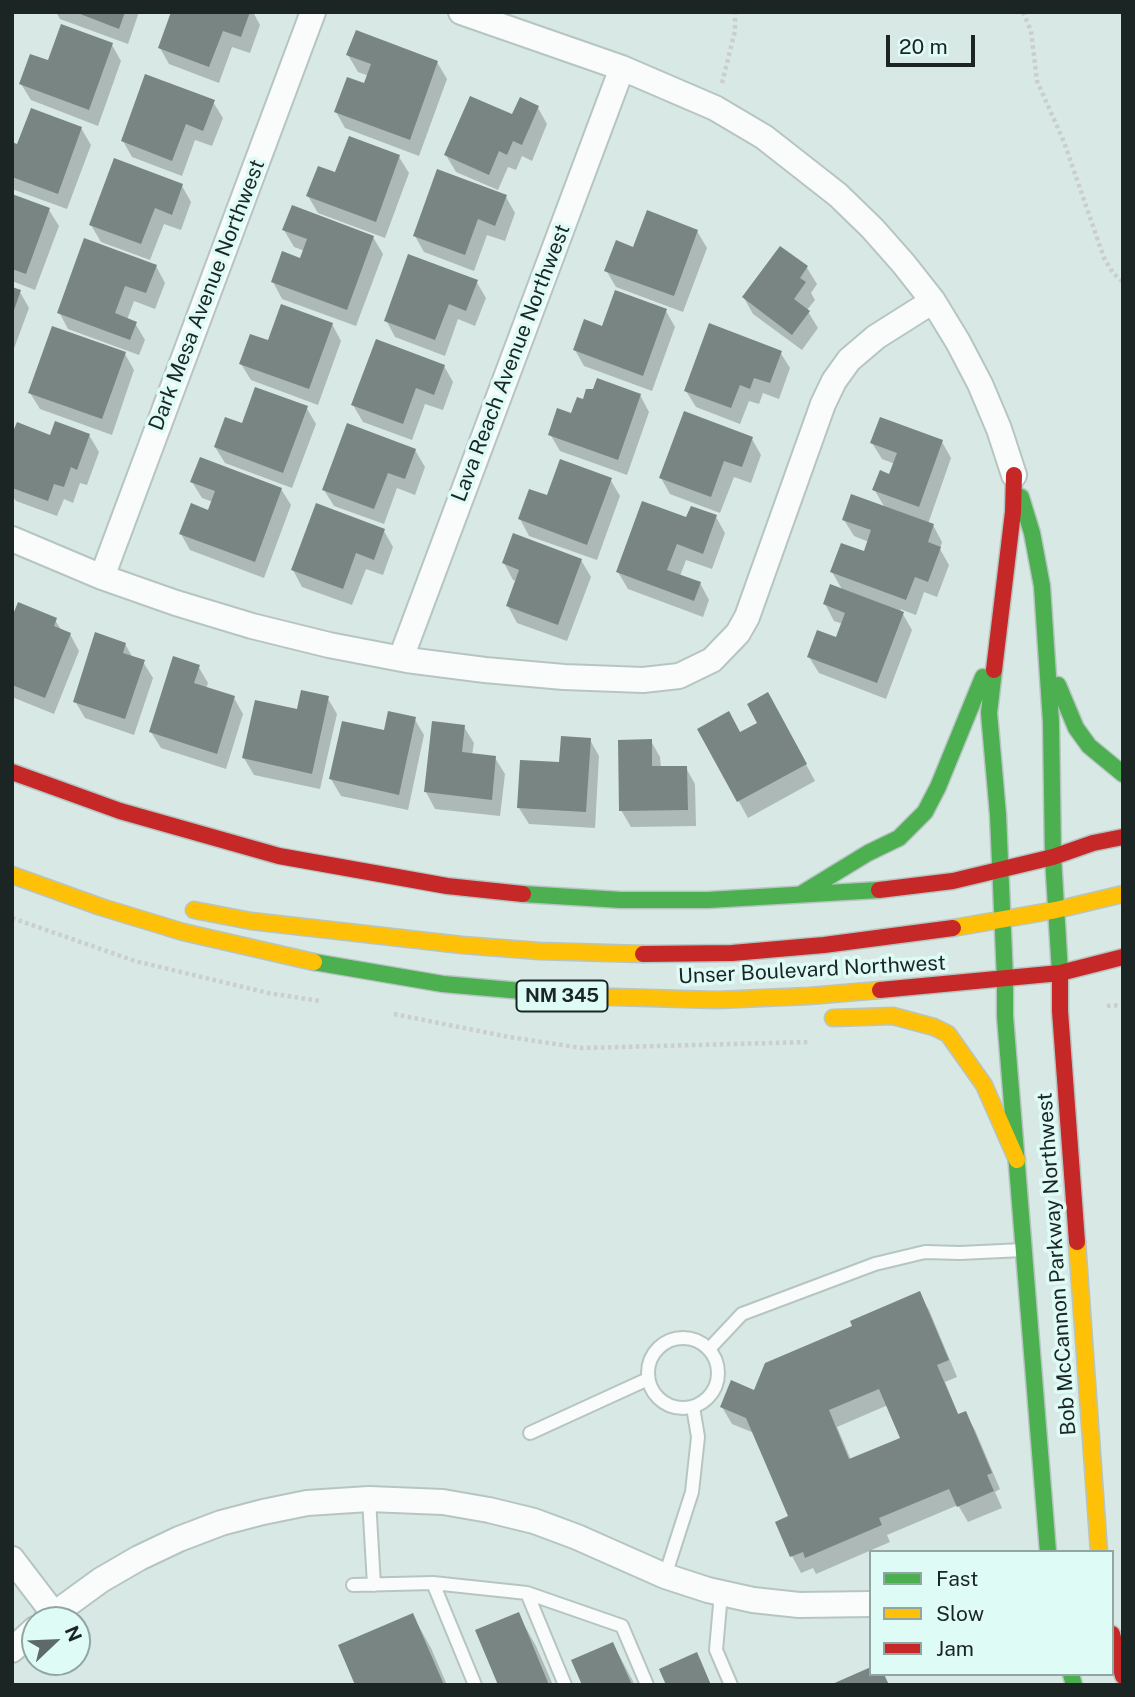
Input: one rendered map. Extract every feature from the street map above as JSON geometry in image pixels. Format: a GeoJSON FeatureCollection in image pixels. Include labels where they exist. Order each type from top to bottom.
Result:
{"type":"FeatureCollection","features":[{"type":"Feature","properties":{"kind":"main road"},"geometry":{"type":"LineString","coordinates":[[1014,475],[1032,533],[1042,586],[1046,646],[1066,708],[1089,747],[1123,774]]}},
{"type":"Feature","properties":{"kind":"main road","name":"Bob McCannon Parkway Northwest"},"geometry":{"type":"LineString","coordinates":[[1014,475],[1013,512],[989,713],[1003,920],[1005,1016],[1048,1550]]}},
{"type":"Feature","properties":{"kind":"main road"},"geometry":{"type":"LineString","coordinates":[[796,897],[867,853],[899,838],[925,812],[938,787],[996,646]]}},
{"type":"Feature","properties":{"kind":"main road","name":"Bob McCannon Parkway Northwest"},"geometry":{"type":"LineString","coordinates":[[1046,646],[1060,1011],[1099,1550]]}},
{"type":"Feature","properties":{"kind":"main road"},"geometry":{"type":"LineString","coordinates":[[12,772],[120,811],[279,856],[359,872],[459,887],[621,900],[796,897],[885,890],[953,881],[1053,857],[1123,836]]}},
{"type":"Feature","properties":{"kind":"main road","name":"Unser Boulevard Northwest"},"geometry":{"type":"LineString","coordinates":[[12,875],[101,907],[183,932],[340,968],[443,985],[534,994],[717,1000],[809,996],[1060,973],[1123,957]]}},
{"type":"Feature","properties":{"kind":"main road"},"geometry":{"type":"LineString","coordinates":[[101,907],[175,910],[462,945],[539,951],[667,955],[732,953],[824,945],[1003,920],[1123,894]]}},
{"type":"Feature","properties":{"kind":"main road"},"geometry":{"type":"LineString","coordinates":[[534,994],[554,1013]]}},
{"type":"Feature","properties":{"kind":"main road"},"geometry":{"type":"LineString","coordinates":[[823,1018],[893,1016],[934,1027],[948,1034],[984,1085],[1017,1160]]}},
{"type":"Feature","properties":{"kind":"main road"},"geometry":{"type":"LineString","coordinates":[[1114,1642],[1123,1676]]}},
{"type":"Feature","properties":{"kind":"street","name":"Dark Mesa Avenue Northwest"},"geometry":{"type":"LineString","coordinates":[[102,577],[313,12]]}},
{"type":"Feature","properties":{"kind":"street"},"geometry":{"type":"LineString","coordinates":[[460,12],[622,68],[715,108],[764,137],[838,195],[904,263],[933,301],[980,384],[1014,475]]}},
{"type":"Feature","properties":{"kind":"street","name":"Lava Reach Avenue Northwest"},"geometry":{"type":"LineString","coordinates":[[401,658],[622,68]]}},
{"type":"Feature","properties":{"kind":"street"},"geometry":{"type":"LineString","coordinates":[[12,540],[102,577],[176,603],[329,645],[401,658],[525,674],[643,680],[679,676],[712,660],[738,633],[747,617],[823,404],[834,381],[849,360],[869,342],[933,301]]}},
{"type":"Feature","properties":{"kind":"street"},"geometry":{"type":"LineString","coordinates":[[65,1606],[101,1580],[139,1558],[210,1527],[307,1503],[369,1499],[443,1502],[534,1521],[665,1576],[753,1600],[799,1605],[869,1604]]}},
{"type":"Feature","properties":{"kind":"street"},"geometry":{"type":"LineString","coordinates":[[12,1559],[37,1606]]}},
{"type":"Feature","properties":{"kind":"lane"},"geometry":{"type":"LineString","coordinates":[[709,1349],[742,1314],[875,1264],[926,1252],[1024,1250]]}},
{"type":"Feature","properties":{"kind":"lane"},"geometry":{"type":"LineString","coordinates":[[690,1338],[709,1349],[716,1359],[719,1371],[712,1394],[704,1402],[681,1409],[670,1406],[652,1390],[648,1368],[658,1348],[668,1341],[690,1338]]}},
{"type":"Feature","properties":{"kind":"lane"},"geometry":{"type":"LineString","coordinates":[[530,1433],[649,1379]]}},
{"type":"Feature","properties":{"kind":"lane"},"geometry":{"type":"LineString","coordinates":[[665,1576],[692,1492],[698,1437],[693,1407]]}},
{"type":"Feature","properties":{"kind":"lane"},"geometry":{"type":"LineString","coordinates":[[369,1499],[374,1585]]}},
{"type":"Feature","properties":{"kind":"lane"},"geometry":{"type":"LineString","coordinates":[[433,1583],[475,1685]]}},
{"type":"Feature","properties":{"kind":"lane"},"geometry":{"type":"LineString","coordinates":[[353,1585],[433,1583],[527,1593],[622,1626],[647,1685]]}},
{"type":"Feature","properties":{"kind":"lane"},"geometry":{"type":"LineString","coordinates":[[527,1593],[565,1685]]}},
{"type":"Feature","properties":{"kind":"lane"},"geometry":{"type":"LineString","coordinates":[[721,1593],[716,1650],[731,1685]]}},
{"type":"Feature","properties":{"kind":"path"},"geometry":{"type":"LineString","coordinates":[[715,108],[728,66],[735,31],[735,12]]}},
{"type":"Feature","properties":{"kind":"path"},"geometry":{"type":"LineString","coordinates":[[1023,12],[1031,32],[1037,81],[1064,142],[1104,258],[1113,273],[1123,282]]}},
{"type":"Feature","properties":{"kind":"path"},"geometry":{"type":"LineString","coordinates":[[1107,1006],[1123,1006]]}},
{"type":"Feature","properties":{"kind":"building"},"geometry":{"type":"Polygon","coordinates":[[[75,12],[125,12],[119,29],[75,12]]]}},
{"type":"Feature","properties":{"kind":"building"},"geometry":{"type":"Polygon","coordinates":[[[171,12],[250,12],[241,37],[223,31],[209,67],[158,48],[171,12]]]}},
{"type":"Feature","properties":{"kind":"building"},"geometry":{"type":"Polygon","coordinates":[[[61,24],[113,43],[89,110],[19,84],[30,54],[48,60],[61,24]]]}},
{"type":"Feature","properties":{"kind":"building"},"geometry":{"type":"Polygon","coordinates":[[[356,30],[438,61],[410,140],[334,112],[347,77],[364,83],[371,64],[346,55],[356,30]]]}},
{"type":"Feature","properties":{"kind":"building"},"geometry":{"type":"Polygon","coordinates":[[[145,74],[215,100],[203,131],[186,124],[172,161],[121,141],[145,74]]]}},
{"type":"Feature","properties":{"kind":"building"},"geometry":{"type":"Polygon","coordinates":[[[470,96],[512,114],[520,97],[539,106],[522,145],[513,141],[507,155],[499,151],[489,175],[444,155],[470,96]]]}},
{"type":"Feature","properties":{"kind":"building"},"geometry":{"type":"Polygon","coordinates":[[[31,108],[82,127],[58,194],[12,177],[12,142],[17,144],[31,108]]]}},
{"type":"Feature","properties":{"kind":"building"},"geometry":{"type":"Polygon","coordinates":[[[349,136],[400,155],[376,222],[306,196],[318,166],[335,172],[349,136]]]}},
{"type":"Feature","properties":{"kind":"building"},"geometry":{"type":"Polygon","coordinates":[[[114,158],[183,184],[172,215],[155,208],[141,244],[89,225],[114,158]]]}},
{"type":"Feature","properties":{"kind":"building"},"geometry":{"type":"Polygon","coordinates":[[[437,169],[507,195],[495,226],[478,219],[465,255],[413,236],[437,169]]]}},
{"type":"Feature","properties":{"kind":"building"},"geometry":{"type":"Polygon","coordinates":[[[12,194],[50,208],[26,274],[12,269],[12,194]]]}},
{"type":"Feature","properties":{"kind":"building"},"geometry":{"type":"Polygon","coordinates":[[[292,205],[374,236],[347,310],[271,282],[282,251],[300,258],[307,239],[282,230],[292,205]]]}},
{"type":"Feature","properties":{"kind":"building"},"geometry":{"type":"Polygon","coordinates":[[[647,210],[698,230],[674,296],[604,271],[616,240],[633,247],[647,210]]]}},
{"type":"Feature","properties":{"kind":"building"},"geometry":{"type":"Polygon","coordinates":[[[84,238],[157,265],[146,293],[125,286],[115,313],[137,322],[130,340],[57,313],[84,238]]]}},
{"type":"Feature","properties":{"kind":"building"},"geometry":{"type":"Polygon","coordinates":[[[780,246],[808,266],[800,278],[806,282],[794,299],[810,311],[792,335],[742,297],[780,246]]]}},
{"type":"Feature","properties":{"kind":"building"},"geometry":{"type":"Polygon","coordinates":[[[408,254],[478,280],[466,311],[449,304],[435,340],[384,321],[408,254]]]}},
{"type":"Feature","properties":{"kind":"building"},"geometry":{"type":"Polygon","coordinates":[[[12,287],[21,290],[13,313],[12,313],[12,287]]]}},
{"type":"Feature","properties":{"kind":"building"},"geometry":{"type":"Polygon","coordinates":[[[615,290],[667,309],[643,376],[573,350],[584,319],[602,326],[615,290]]]}},
{"type":"Feature","properties":{"kind":"building"},"geometry":{"type":"Polygon","coordinates":[[[281,304],[333,323],[309,389],[239,364],[250,334],[268,340],[281,304]]]}},
{"type":"Feature","properties":{"kind":"building"},"geometry":{"type":"Polygon","coordinates":[[[709,323],[782,351],[770,383],[754,378],[750,389],[740,385],[731,408],[684,391],[709,323]]]}},
{"type":"Feature","properties":{"kind":"building"},"geometry":{"type":"Polygon","coordinates":[[[52,326],[126,352],[102,419],[28,393],[52,326]]]}},
{"type":"Feature","properties":{"kind":"building"},"geometry":{"type":"Polygon","coordinates":[[[376,339],[445,365],[434,395],[416,388],[403,424],[351,405],[376,339]]]}},
{"type":"Feature","properties":{"kind":"building"},"geometry":{"type":"Polygon","coordinates":[[[597,378],[641,394],[618,460],[548,435],[557,408],[571,413],[577,397],[583,399],[586,389],[593,389],[597,378]]]}},
{"type":"Feature","properties":{"kind":"building"},"geometry":{"type":"Polygon","coordinates":[[[255,387],[308,406],[283,473],[214,447],[225,417],[242,423],[255,387]]]}},
{"type":"Feature","properties":{"kind":"building"},"geometry":{"type":"Polygon","coordinates":[[[684,411],[753,437],[742,467],[724,461],[711,497],[659,478],[684,411]]]}},
{"type":"Feature","properties":{"kind":"building"},"geometry":{"type":"Polygon","coordinates":[[[880,417],[943,440],[919,507],[872,490],[880,470],[889,474],[897,453],[870,443],[880,417]]]}},
{"type":"Feature","properties":{"kind":"building"},"geometry":{"type":"Polygon","coordinates":[[[55,421],[90,434],[77,470],[71,467],[64,487],[54,484],[48,501],[12,488],[12,434],[17,422],[50,435],[55,421]]]}},
{"type":"Feature","properties":{"kind":"building"},"geometry":{"type":"Polygon","coordinates":[[[347,423],[416,449],[405,479],[388,473],[374,509],[322,490],[347,423]]]}},
{"type":"Feature","properties":{"kind":"building"},"geometry":{"type":"Polygon","coordinates":[[[200,457],[282,488],[255,562],[179,534],[191,503],[208,510],[215,491],[190,482],[200,457]]]}},
{"type":"Feature","properties":{"kind":"building"},"geometry":{"type":"Polygon","coordinates":[[[560,459],[612,478],[587,545],[518,519],[529,489],[547,495],[560,459]]]}},
{"type":"Feature","properties":{"kind":"building"},"geometry":{"type":"Polygon","coordinates":[[[851,494],[934,524],[928,542],[941,547],[928,582],[915,577],[906,600],[830,572],[841,543],[864,551],[871,530],[842,520],[851,494]]]}},
{"type":"Feature","properties":{"kind":"building"},"geometry":{"type":"Polygon","coordinates":[[[642,501],[686,517],[691,506],[717,515],[703,554],[677,544],[667,570],[701,582],[694,601],[616,572],[642,501]]]}},
{"type":"Feature","properties":{"kind":"building"},"geometry":{"type":"Polygon","coordinates":[[[316,503],[385,529],[374,560],[356,553],[343,589],[291,570],[316,503]]]}},
{"type":"Feature","properties":{"kind":"building"},"geometry":{"type":"Polygon","coordinates":[[[513,533],[582,559],[558,625],[506,606],[519,570],[502,563],[513,533]]]}},
{"type":"Feature","properties":{"kind":"building"},"geometry":{"type":"Polygon","coordinates":[[[830,584],[904,612],[877,683],[807,657],[817,630],[836,637],[845,613],[823,604],[830,584]]]}},
{"type":"Feature","properties":{"kind":"building"},"geometry":{"type":"Polygon","coordinates":[[[18,602],[57,618],[54,626],[71,633],[45,698],[12,685],[12,617],[18,602]]]}},
{"type":"Feature","properties":{"kind":"building"},"geometry":{"type":"Polygon","coordinates":[[[95,632],[126,643],[123,653],[145,660],[125,719],[73,702],[95,632]]]}},
{"type":"Feature","properties":{"kind":"building"},"geometry":{"type":"Polygon","coordinates":[[[173,656],[200,665],[194,683],[235,696],[217,754],[149,732],[173,656]]]}},
{"type":"Feature","properties":{"kind":"building"},"geometry":{"type":"Polygon","coordinates":[[[301,690],[329,696],[312,774],[242,758],[255,700],[297,709],[301,690]]]}},
{"type":"Feature","properties":{"kind":"building"},"geometry":{"type":"Polygon","coordinates":[[[768,692],[807,764],[737,802],[697,729],[729,711],[740,732],[757,723],[747,704],[768,692]]]}},
{"type":"Feature","properties":{"kind":"building"},"geometry":{"type":"Polygon","coordinates":[[[388,711],[416,717],[399,795],[329,779],[342,721],[384,730],[388,711]]]}},
{"type":"Feature","properties":{"kind":"building"},"geometry":{"type":"Polygon","coordinates":[[[432,721],[465,725],[462,752],[496,756],[492,800],[424,792],[432,721]]]}},
{"type":"Feature","properties":{"kind":"building"},"geometry":{"type":"Polygon","coordinates":[[[561,736],[591,738],[586,812],[517,808],[520,760],[559,762],[561,736]]]}},
{"type":"Feature","properties":{"kind":"building"},"geometry":{"type":"Polygon","coordinates":[[[652,739],[652,766],[687,766],[688,810],[619,811],[618,740],[652,739]]]}},
{"type":"Feature","properties":{"kind":"building"},"geometry":{"type":"Polygon","coordinates":[[[920,1291],[949,1360],[937,1365],[958,1414],[966,1411],[992,1473],[987,1475],[994,1491],[957,1507],[949,1489],[879,1518],[882,1525],[805,1558],[803,1552],[790,1557],[775,1522],[788,1516],[746,1418],[720,1407],[731,1380],[754,1390],[765,1363],[852,1326],[850,1321],[920,1291]],[[879,1389],[829,1410],[849,1459],[900,1438],[879,1389]]]}},
{"type":"Feature","properties":{"kind":"building"},"geometry":{"type":"Polygon","coordinates":[[[519,1612],[549,1685],[498,1685],[475,1630],[519,1612]]]}},
{"type":"Feature","properties":{"kind":"building"},"geometry":{"type":"Polygon","coordinates":[[[413,1613],[444,1685],[355,1685],[338,1645],[413,1613]]]}},
{"type":"Feature","properties":{"kind":"building"},"geometry":{"type":"Polygon","coordinates":[[[613,1642],[632,1685],[582,1685],[571,1660],[613,1642]]]}},
{"type":"Feature","properties":{"kind":"building"},"geometry":{"type":"Polygon","coordinates":[[[697,1652],[711,1685],[666,1685],[659,1669],[697,1652]]]}},
{"type":"Feature","properties":{"kind":"building"},"geometry":{"type":"Polygon","coordinates":[[[869,1668],[869,1676],[885,1676],[889,1685],[830,1685],[869,1668]]]}},
{"type":"Feature","properties":{"kind":"traffic: fast"},"geometry":{"type":"LineString","coordinates":[[1021,497],[1032,533],[1042,586],[1051,722],[1053,857],[1060,973]]}},
{"type":"Feature","properties":{"kind":"traffic: fast"},"geometry":{"type":"LineString","coordinates":[[994,670],[989,713],[998,815],[1005,979]]}},
{"type":"Feature","properties":{"kind":"traffic: fast"},"geometry":{"type":"LineString","coordinates":[[801,894],[868,853],[899,838],[925,812],[983,677]]}},
{"type":"Feature","properties":{"kind":"traffic: fast"},"geometry":{"type":"LineString","coordinates":[[1058,685],[1076,728],[1089,746],[1123,774]]}},
{"type":"Feature","properties":{"kind":"traffic: fast"},"geometry":{"type":"LineString","coordinates":[[523,894],[621,900],[708,900],[879,890]]}},
{"type":"Feature","properties":{"kind":"traffic: fast"},"geometry":{"type":"LineString","coordinates":[[314,962],[443,984],[579,996]]}},
{"type":"Feature","properties":{"kind":"traffic: fast"},"geometry":{"type":"LineString","coordinates":[[1005,979],[1005,1016],[1048,1550]]}},
{"type":"Feature","properties":{"kind":"traffic: fast"},"geometry":{"type":"LineString","coordinates":[[1072,1676],[1074,1685]]}},
{"type":"Feature","properties":{"kind":"traffic: slow"},"geometry":{"type":"LineString","coordinates":[[12,875],[101,907],[183,932],[314,962]]}},
{"type":"Feature","properties":{"kind":"traffic: slow"},"geometry":{"type":"LineString","coordinates":[[953,928],[1056,910],[1123,894]]}},
{"type":"Feature","properties":{"kind":"traffic: slow"},"geometry":{"type":"LineString","coordinates":[[194,910],[251,921],[462,945],[539,951],[643,954]]}},
{"type":"Feature","properties":{"kind":"traffic: slow"},"geometry":{"type":"LineString","coordinates":[[579,996],[717,1000],[880,990]]}},
{"type":"Feature","properties":{"kind":"traffic: slow"},"geometry":{"type":"LineString","coordinates":[[833,1018],[893,1016],[934,1027],[948,1034],[984,1085],[1017,1160]]}},
{"type":"Feature","properties":{"kind":"traffic: slow"},"geometry":{"type":"LineString","coordinates":[[1077,1242],[1099,1550]]}},
{"type":"Feature","properties":{"kind":"traffic: jam"},"geometry":{"type":"LineString","coordinates":[[994,670],[1013,512],[1014,475]]}},
{"type":"Feature","properties":{"kind":"traffic: jam"},"geometry":{"type":"LineString","coordinates":[[12,772],[120,811],[279,856],[447,886],[523,894]]}},
{"type":"Feature","properties":{"kind":"traffic: jam"},"geometry":{"type":"LineString","coordinates":[[879,890],[953,881],[1123,837]]}},
{"type":"Feature","properties":{"kind":"traffic: jam"},"geometry":{"type":"LineString","coordinates":[[643,954],[732,953],[824,945],[953,928]]}},
{"type":"Feature","properties":{"kind":"traffic: jam"},"geometry":{"type":"LineString","coordinates":[[880,990],[1060,973],[1123,957]]}},
{"type":"Feature","properties":{"kind":"traffic: jam"},"geometry":{"type":"LineString","coordinates":[[1060,973],[1060,1011],[1077,1242]]}},
{"type":"Feature","properties":{"kind":"traffic: jam"},"geometry":{"type":"LineString","coordinates":[[1114,1642],[1123,1676]]}}]}
